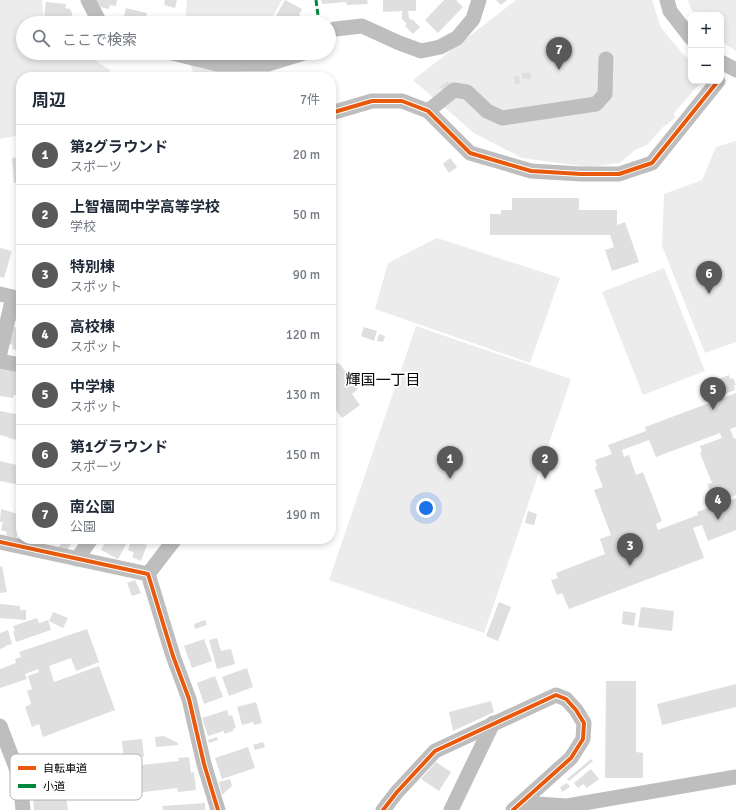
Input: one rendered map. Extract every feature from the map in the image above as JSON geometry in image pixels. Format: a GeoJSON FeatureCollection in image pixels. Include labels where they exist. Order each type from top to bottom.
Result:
{"type":"FeatureCollection","features":[{"type":"Feature","properties":{"kind":"street"},"geometry":{"type":"LineString","coordinates":[[88,0],[96,16]]}},
{"type":"Feature","properties":{"kind":"street"},"geometry":{"type":"LineString","coordinates":[[336,29],[362,26],[420,51],[440,47],[456,38],[473,19],[479,0]]}},
{"type":"Feature","properties":{"kind":"street"},"geometry":{"type":"LineString","coordinates":[[667,0],[670,11],[688,34]]}},
{"type":"Feature","properties":{"kind":"street"},"geometry":{"type":"LineString","coordinates":[[428,112],[454,90],[467,92],[487,111],[502,118],[596,104],[605,94],[606,59]]}},
{"type":"Feature","properties":{"kind":"street"},"geometry":{"type":"LineString","coordinates":[[201,60],[217,64],[268,64],[281,60]]}},
{"type":"Feature","properties":{"kind":"street"},"geometry":{"type":"LineString","coordinates":[[336,112],[372,101],[402,101],[428,112],[470,153],[531,171],[581,174],[619,174],[652,163],[716,84]]}},
{"type":"Feature","properties":{"kind":"street"},"geometry":{"type":"LineString","coordinates":[[0,294],[13,297],[0,353]]}},
{"type":"Feature","properties":{"kind":"street"},"geometry":{"type":"LineString","coordinates":[[0,361],[16,364]]}},
{"type":"Feature","properties":{"kind":"street"},"geometry":{"type":"LineString","coordinates":[[0,542],[148,574]]}},
{"type":"Feature","properties":{"kind":"street"},"geometry":{"type":"LineString","coordinates":[[77,559],[88,544]]}},
{"type":"Feature","properties":{"kind":"street"},"geometry":{"type":"LineString","coordinates":[[148,574],[171,544]]}},
{"type":"Feature","properties":{"kind":"street"},"geometry":{"type":"LineString","coordinates":[[148,574],[173,656],[190,699],[204,764],[218,810]]}},
{"type":"Feature","properties":{"kind":"street"},"geometry":{"type":"LineString","coordinates":[[383,810],[397,792],[435,751],[556,695],[566,699],[584,722],[584,739],[570,758],[517,806]]}},
{"type":"Feature","properties":{"kind":"street"},"geometry":{"type":"LineString","coordinates":[[451,810],[493,723]]}},
{"type":"Feature","properties":{"kind":"street"},"geometry":{"type":"LineString","coordinates":[[0,726],[11,754]]}},
{"type":"Feature","properties":{"kind":"street"},"geometry":{"type":"LineString","coordinates":[[517,806],[567,808],[736,777]]}},
{"type":"Feature","properties":{"kind":"street"},"geometry":{"type":"LineString","coordinates":[[22,800],[23,810]]}},
{"type":"Feature","properties":{"kind":"shaded area"},"geometry":{"type":"Polygon","coordinates":[[[0,0],[42,0],[43,16],[16,16],[16,60],[94,60],[110,70],[110,72],[16,72],[16,136],[0,139],[0,0]]]}},
{"type":"Feature","properties":{"kind":"shaded area"},"geometry":{"type":"Polygon","coordinates":[[[187,0],[282,0],[273,16],[186,16],[187,0]]]}},
{"type":"Feature","properties":{"kind":"shaded area"},"geometry":{"type":"Polygon","coordinates":[[[516,0],[652,0],[661,28],[688,58],[688,84],[699,84],[674,113],[675,118],[662,128],[647,145],[635,150],[620,163],[589,167],[522,158],[474,133],[413,80],[516,0]]]}},
{"type":"Feature","properties":{"kind":"shaded area"},"geometry":{"type":"Polygon","coordinates":[[[688,0],[736,0],[736,51],[724,43],[724,12],[694,12],[688,0]]]}},
{"type":"Feature","properties":{"kind":"shaded area"},"geometry":{"type":"Polygon","coordinates":[[[189,60],[248,60],[242,72],[193,72],[189,60]]]}},
{"type":"Feature","properties":{"kind":"shaded area"},"geometry":{"type":"Polygon","coordinates":[[[736,141],[736,342],[705,353],[662,246],[664,194],[702,180],[716,147],[736,141]]]}},
{"type":"Feature","properties":{"kind":"shaded area"},"geometry":{"type":"Polygon","coordinates":[[[437,238],[560,278],[530,363],[375,309],[388,263],[437,238]]]}},
{"type":"Feature","properties":{"kind":"shaded area"},"geometry":{"type":"Polygon","coordinates":[[[664,268],[705,371],[643,395],[602,292],[664,268]]]}},
{"type":"Feature","properties":{"kind":"shaded area"},"geometry":{"type":"Polygon","coordinates":[[[416,326],[571,379],[484,633],[329,580],[416,326]]]}},
{"type":"Feature","properties":{"kind":"building"},"geometry":{"type":"Polygon","coordinates":[[[92,0],[117,0],[116,6],[110,5],[109,9],[100,7],[100,5],[93,3],[92,0]]]}},
{"type":"Feature","properties":{"kind":"building"},"geometry":{"type":"Polygon","coordinates":[[[165,0],[177,0],[175,8],[164,5],[165,0]]]}},
{"type":"Feature","properties":{"kind":"building"},"geometry":{"type":"Polygon","coordinates":[[[285,0],[302,9],[299,15],[301,16],[276,16],[285,0]]]}},
{"type":"Feature","properties":{"kind":"building"},"geometry":{"type":"Polygon","coordinates":[[[321,0],[367,0],[368,4],[347,5],[346,2],[322,4],[321,0]]]}},
{"type":"Feature","properties":{"kind":"building"},"geometry":{"type":"Polygon","coordinates":[[[383,0],[416,0],[416,11],[408,11],[409,18],[420,27],[413,34],[405,26],[407,24],[402,19],[402,11],[383,12],[383,0]]]}},
{"type":"Feature","properties":{"kind":"building"},"geometry":{"type":"Polygon","coordinates":[[[444,0],[456,0],[463,7],[438,33],[425,20],[444,0]]]}},
{"type":"Feature","properties":{"kind":"building"},"geometry":{"type":"Polygon","coordinates":[[[496,0],[507,0],[501,5],[496,0]]]}},
{"type":"Feature","properties":{"kind":"building"},"geometry":{"type":"Polygon","coordinates":[[[46,2],[66,4],[65,8],[70,9],[72,13],[72,16],[44,16],[46,2]]]}},
{"type":"Feature","properties":{"kind":"building"},"geometry":{"type":"Polygon","coordinates":[[[126,8],[147,13],[146,16],[124,16],[126,8]]]}},
{"type":"Feature","properties":{"kind":"building"},"geometry":{"type":"Polygon","coordinates":[[[530,72],[531,79],[522,79],[522,73],[530,72]]]}},
{"type":"Feature","properties":{"kind":"building"},"geometry":{"type":"Polygon","coordinates":[[[519,76],[520,83],[515,84],[514,77],[519,76]]]}},
{"type":"Feature","properties":{"kind":"building"},"geometry":{"type":"Polygon","coordinates":[[[448,81],[451,85],[443,90],[440,87],[448,81]]]}},
{"type":"Feature","properties":{"kind":"building"},"geometry":{"type":"Polygon","coordinates":[[[16,157],[16,183],[14,183],[12,158],[16,157]]]}},
{"type":"Feature","properties":{"kind":"building"},"geometry":{"type":"Polygon","coordinates":[[[450,158],[457,167],[449,173],[443,164],[450,158]]]}},
{"type":"Feature","properties":{"kind":"building"},"geometry":{"type":"Polygon","coordinates":[[[512,198],[579,198],[579,210],[617,210],[617,225],[625,222],[639,262],[612,271],[605,250],[614,247],[610,235],[490,235],[490,214],[501,214],[501,210],[512,210],[512,198]]]}},
{"type":"Feature","properties":{"kind":"building"},"geometry":{"type":"Polygon","coordinates":[[[0,248],[12,251],[4,278],[0,277],[0,248]]]}},
{"type":"Feature","properties":{"kind":"building"},"geometry":{"type":"Polygon","coordinates":[[[15,306],[16,306],[16,321],[12,320],[15,306]]]}},
{"type":"Feature","properties":{"kind":"building"},"geometry":{"type":"Polygon","coordinates":[[[11,326],[16,328],[16,350],[12,349],[13,345],[7,344],[11,326]]]}},
{"type":"Feature","properties":{"kind":"building"},"geometry":{"type":"Polygon","coordinates":[[[364,327],[377,331],[374,341],[361,336],[364,327]]]}},
{"type":"Feature","properties":{"kind":"building"},"geometry":{"type":"Polygon","coordinates":[[[379,334],[385,336],[383,342],[377,341],[379,334]]]}},
{"type":"Feature","properties":{"kind":"building"},"geometry":{"type":"Polygon","coordinates":[[[336,363],[340,364],[358,389],[352,394],[360,405],[342,418],[336,410],[336,363]]]}},
{"type":"Feature","properties":{"kind":"building"},"geometry":{"type":"Polygon","coordinates":[[[0,368],[16,371],[16,395],[14,395],[13,398],[0,396],[0,368]]]}},
{"type":"Feature","properties":{"kind":"building"},"geometry":{"type":"Polygon","coordinates":[[[729,375],[730,379],[733,378],[736,385],[734,385],[735,390],[710,399],[705,384],[729,375]]]}},
{"type":"Feature","properties":{"kind":"building"},"geometry":{"type":"Polygon","coordinates":[[[736,393],[736,427],[730,429],[734,439],[736,438],[736,495],[716,503],[707,484],[712,483],[700,453],[702,452],[700,446],[722,438],[720,433],[656,457],[649,440],[622,450],[624,457],[629,455],[636,475],[643,472],[662,521],[656,524],[658,530],[698,515],[697,512],[736,498],[736,530],[708,541],[702,525],[693,528],[704,558],[569,609],[562,593],[557,595],[551,580],[558,578],[556,573],[605,554],[600,539],[611,535],[594,490],[603,487],[595,467],[597,466],[595,460],[612,454],[608,445],[646,431],[645,427],[736,393]]]}},
{"type":"Feature","properties":{"kind":"building"},"geometry":{"type":"Polygon","coordinates":[[[0,411],[16,414],[16,440],[0,435],[0,411]]]}},
{"type":"Feature","properties":{"kind":"building"},"geometry":{"type":"Polygon","coordinates":[[[0,461],[16,465],[16,484],[0,481],[0,461]]]}},
{"type":"Feature","properties":{"kind":"building"},"geometry":{"type":"Polygon","coordinates":[[[1,509],[16,514],[16,538],[6,535],[7,532],[1,530],[3,522],[0,522],[1,509]]]}},
{"type":"Feature","properties":{"kind":"building"},"geometry":{"type":"Polygon","coordinates":[[[528,511],[537,514],[534,525],[525,523],[528,511]]]}},
{"type":"Feature","properties":{"kind":"building"},"geometry":{"type":"Polygon","coordinates":[[[61,544],[71,544],[66,552],[59,547],[61,544]]]}},
{"type":"Feature","properties":{"kind":"building"},"geometry":{"type":"Polygon","coordinates":[[[104,544],[126,544],[118,559],[101,550],[104,544]]]}},
{"type":"Feature","properties":{"kind":"building"},"geometry":{"type":"Polygon","coordinates":[[[130,544],[147,545],[141,561],[132,557],[134,553],[128,550],[130,544]]]}},
{"type":"Feature","properties":{"kind":"building"},"geometry":{"type":"Polygon","coordinates":[[[2,566],[7,592],[0,593],[0,567],[2,566]]]}},
{"type":"Feature","properties":{"kind":"building"},"geometry":{"type":"Polygon","coordinates":[[[135,580],[141,593],[132,596],[127,583],[135,580]]]}},
{"type":"Feature","properties":{"kind":"building"},"geometry":{"type":"Polygon","coordinates":[[[499,602],[511,607],[498,641],[486,636],[499,602]]]}},
{"type":"Feature","properties":{"kind":"building"},"geometry":{"type":"Polygon","coordinates":[[[0,604],[20,606],[20,610],[26,610],[26,620],[0,618],[0,604]]]}},
{"type":"Feature","properties":{"kind":"building"},"geometry":{"type":"Polygon","coordinates":[[[641,607],[674,611],[672,631],[638,627],[641,607]]]}},
{"type":"Feature","properties":{"kind":"building"},"geometry":{"type":"Polygon","coordinates":[[[623,611],[636,613],[634,626],[622,624],[623,611]]]}},
{"type":"Feature","properties":{"kind":"building"},"geometry":{"type":"Polygon","coordinates":[[[53,612],[68,618],[63,628],[49,621],[53,612]]]}},
{"type":"Feature","properties":{"kind":"building"},"geometry":{"type":"Polygon","coordinates":[[[37,618],[39,623],[48,620],[51,630],[16,642],[13,626],[37,618]]]}},
{"type":"Feature","properties":{"kind":"building"},"geometry":{"type":"Polygon","coordinates":[[[205,620],[207,625],[195,629],[194,624],[205,620]]]}},
{"type":"Feature","properties":{"kind":"building"},"geometry":{"type":"Polygon","coordinates":[[[87,629],[99,662],[76,671],[71,658],[49,666],[54,682],[99,666],[115,710],[43,737],[39,724],[32,727],[25,707],[31,704],[27,691],[32,689],[28,676],[39,672],[38,669],[25,674],[27,679],[0,688],[0,669],[16,663],[15,659],[21,657],[19,652],[87,629]]]}},
{"type":"Feature","properties":{"kind":"building"},"geometry":{"type":"Polygon","coordinates":[[[8,630],[12,644],[0,649],[0,633],[8,630]]]}},
{"type":"Feature","properties":{"kind":"building"},"geometry":{"type":"Polygon","coordinates":[[[217,638],[221,651],[231,649],[235,664],[217,669],[209,640],[217,638]]]}},
{"type":"Feature","properties":{"kind":"building"},"geometry":{"type":"Polygon","coordinates":[[[204,639],[212,661],[192,668],[184,646],[204,639]]]}},
{"type":"Feature","properties":{"kind":"building"},"geometry":{"type":"Polygon","coordinates":[[[247,668],[253,687],[229,696],[222,677],[247,668]]]}},
{"type":"Feature","properties":{"kind":"building"},"geometry":{"type":"Polygon","coordinates":[[[215,676],[223,697],[204,704],[197,683],[215,676]]]}},
{"type":"Feature","properties":{"kind":"building"},"geometry":{"type":"Polygon","coordinates":[[[606,681],[636,681],[636,752],[643,753],[643,778],[605,778],[606,681]]]}},
{"type":"Feature","properties":{"kind":"building"},"geometry":{"type":"Polygon","coordinates":[[[736,684],[736,707],[662,725],[657,704],[736,684]]]}},
{"type":"Feature","properties":{"kind":"building"},"geometry":{"type":"Polygon","coordinates":[[[491,701],[494,712],[453,731],[449,712],[491,701]]]}},
{"type":"Feature","properties":{"kind":"building"},"geometry":{"type":"Polygon","coordinates":[[[256,702],[262,723],[254,725],[253,722],[242,725],[237,707],[256,702]]]}},
{"type":"Feature","properties":{"kind":"building"},"geometry":{"type":"Polygon","coordinates":[[[227,710],[229,716],[232,715],[236,728],[233,729],[233,731],[224,734],[224,731],[208,736],[202,718],[227,710]]]}},
{"type":"Feature","properties":{"kind":"building"},"geometry":{"type":"Polygon","coordinates":[[[164,736],[178,743],[178,745],[156,747],[155,737],[164,736]]]}},
{"type":"Feature","properties":{"kind":"building"},"geometry":{"type":"Polygon","coordinates":[[[217,737],[218,740],[209,743],[208,740],[217,737]]]}},
{"type":"Feature","properties":{"kind":"building"},"geometry":{"type":"Polygon","coordinates":[[[142,739],[144,757],[142,757],[142,754],[123,754],[122,741],[142,739]]]}},
{"type":"Feature","properties":{"kind":"building"},"geometry":{"type":"Polygon","coordinates":[[[263,742],[265,747],[255,750],[253,745],[263,742]]]}},
{"type":"Feature","properties":{"kind":"building"},"geometry":{"type":"Polygon","coordinates":[[[248,747],[255,768],[222,779],[215,758],[248,747]]]}},
{"type":"Feature","properties":{"kind":"building"},"geometry":{"type":"Polygon","coordinates":[[[189,757],[191,773],[194,772],[196,790],[178,792],[177,788],[142,792],[142,765],[179,761],[178,758],[189,757]]]}},
{"type":"Feature","properties":{"kind":"building"},"geometry":{"type":"Polygon","coordinates":[[[591,759],[593,761],[569,781],[567,779],[591,759]]]}},
{"type":"Feature","properties":{"kind":"building"},"geometry":{"type":"Polygon","coordinates":[[[436,762],[451,772],[439,791],[421,779],[436,762]]]}},
{"type":"Feature","properties":{"kind":"building"},"geometry":{"type":"Polygon","coordinates":[[[591,769],[599,779],[587,788],[583,784],[578,788],[574,783],[591,769]]]}},
{"type":"Feature","properties":{"kind":"building"},"geometry":{"type":"Polygon","coordinates":[[[230,779],[232,786],[222,795],[219,782],[230,779]]]}},
{"type":"Feature","properties":{"kind":"building"},"geometry":{"type":"Polygon","coordinates":[[[567,783],[570,787],[562,792],[560,787],[567,783]]]}},
{"type":"Feature","properties":{"kind":"building"},"geometry":{"type":"Polygon","coordinates":[[[33,800],[66,800],[68,810],[34,810],[33,800]]]}},
{"type":"Feature","properties":{"kind":"building"},"geometry":{"type":"Polygon","coordinates":[[[205,803],[205,810],[163,810],[162,806],[205,803]]]}},
{"type":"Feature","properties":{"kind":"marked path"},"geometry":{"type":"LineString","coordinates":[[316,0],[318,16]]}},
{"type":"Feature","properties":{"kind":"cycle path"},"geometry":{"type":"LineString","coordinates":[[336,112],[372,101],[402,101],[428,111],[470,153],[531,171],[581,174],[619,174],[652,163],[716,84]]}},
{"type":"Feature","properties":{"kind":"cycle path"},"geometry":{"type":"LineString","coordinates":[[0,542],[148,574],[173,656],[189,699],[204,764],[218,810]]}},
{"type":"Feature","properties":{"kind":"cycle path"},"geometry":{"type":"LineString","coordinates":[[383,810],[397,792],[435,751],[556,695],[566,699],[576,710],[584,723],[583,739],[571,758],[513,810]]}},
{"type":"Feature","properties":{"kind":"place","name":"南公園"},"geometry":{"type":"Point","coordinates":[559,70]}},
{"type":"Feature","properties":{"kind":"place","name":"第1グラウンド"},"geometry":{"type":"Point","coordinates":[709,294]}},
{"type":"Feature","properties":{"kind":"place","name":"中学棟"},"geometry":{"type":"Point","coordinates":[713,410]}},
{"type":"Feature","properties":{"kind":"place","name":"第2グラウンド"},"geometry":{"type":"Point","coordinates":[450,479]}},
{"type":"Feature","properties":{"kind":"place","name":"上智福岡中学高等学校"},"geometry":{"type":"Point","coordinates":[545,479]}},
{"type":"Feature","properties":{"kind":"place","name":"高校棟"},"geometry":{"type":"Point","coordinates":[718,520]}},
{"type":"Feature","properties":{"kind":"place","name":"特別棟"},"geometry":{"type":"Point","coordinates":[630,566]}},
{"type":"Feature","properties":{"kind":"district","name":"輝国一丁目"},"geometry":{"type":"Point","coordinates":[383,380]}}]}
